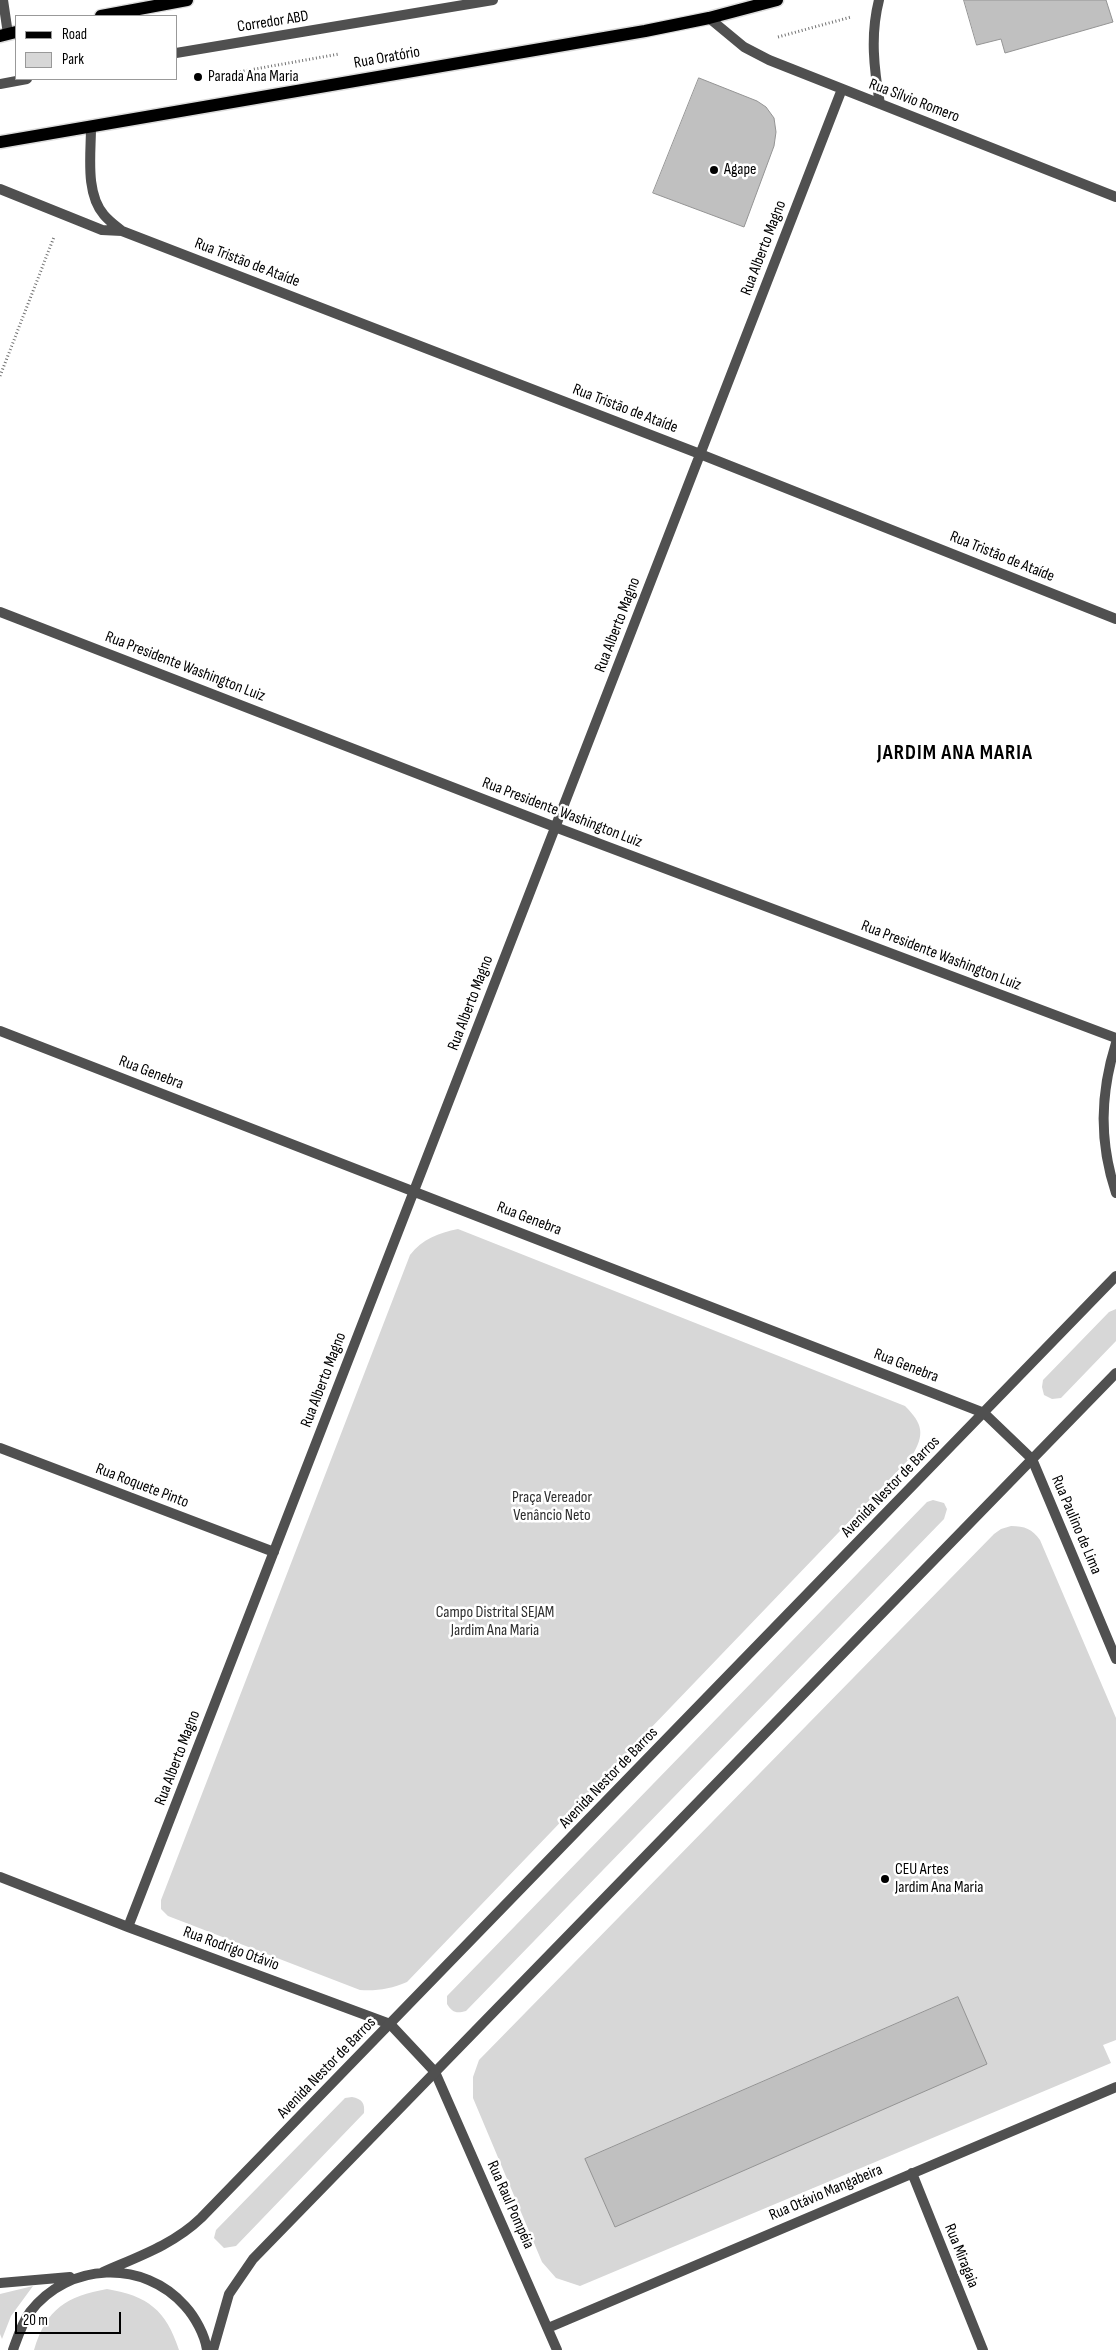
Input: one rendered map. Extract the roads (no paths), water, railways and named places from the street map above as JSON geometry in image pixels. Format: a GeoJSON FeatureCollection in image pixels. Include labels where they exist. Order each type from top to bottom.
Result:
{"type":"FeatureCollection","features":[{"type":"Feature","properties":{"kind":"main road"},"geometry":{"type":"LineString","coordinates":[[106,15],[187,0]]}},
{"type":"Feature","properties":{"kind":"main road","name":"Rua Oratório"},"geometry":{"type":"LineString","coordinates":[[0,142],[709,18],[778,0]]}},
{"type":"Feature","properties":{"kind":"street"},"geometry":{"type":"LineString","coordinates":[[3,0],[8,34]]}},
{"type":"Feature","properties":{"kind":"street","name":"Corredor ABD"},"geometry":{"type":"LineString","coordinates":[[178,53],[493,0]]}},
{"type":"Feature","properties":{"kind":"street"},"geometry":{"type":"LineString","coordinates":[[878,5],[873,67],[880,104]]}},
{"type":"Feature","properties":{"kind":"street","name":"Rua Sílvio Romero"},"geometry":{"type":"LineString","coordinates":[[709,18],[744,47],[768,60],[1116,197]]}},
{"type":"Feature","properties":{"kind":"street"},"geometry":{"type":"LineString","coordinates":[[0,84],[22,80]]}},
{"type":"Feature","properties":{"kind":"street","name":"Rua Alberto Magno"},"geometry":{"type":"LineString","coordinates":[[128,1927],[842,89]]}},
{"type":"Feature","properties":{"kind":"street","name":"Rua Tristão de Ataíde"},"geometry":{"type":"LineString","coordinates":[[91,127],[91,169],[97,203],[104,215],[122,231]]}},
{"type":"Feature","properties":{"kind":"street","name":"Rua Tristão de Ataíde"},"geometry":{"type":"LineString","coordinates":[[0,189],[102,230],[122,231],[700,454],[1116,618]]}},
{"type":"Feature","properties":{"kind":"street","name":"Rua Presidente Washington Luiz"},"geometry":{"type":"LineString","coordinates":[[0,612],[555,827],[1116,1038]]}},
{"type":"Feature","properties":{"kind":"street","name":"Rua Genebra"},"geometry":{"type":"LineString","coordinates":[[0,1031],[414,1190],[984,1413],[1032,1459]]}},
{"type":"Feature","properties":{"kind":"street"},"geometry":{"type":"LineString","coordinates":[[1116,1043],[1104,1092],[1102,1119],[1104,1146],[1116,1193]]}},
{"type":"Feature","properties":{"kind":"street","name":"Avenida Nestor de Barros"},"geometry":{"type":"LineString","coordinates":[[103,2272],[171,2242],[187,2232],[1116,1276]]}},
{"type":"Feature","properties":{"kind":"street"},"geometry":{"type":"LineString","coordinates":[[213,2350],[230,2294],[253,2259],[1116,1373]]}},
{"type":"Feature","properties":{"kind":"street","name":"Rua Roquete Pinto"},"geometry":{"type":"LineString","coordinates":[[0,1448],[274,1552]]}},
{"type":"Feature","properties":{"kind":"street","name":"Rua Paulino de Lima"},"geometry":{"type":"LineString","coordinates":[[1032,1459],[1116,1659]]}},
{"type":"Feature","properties":{"kind":"street","name":"Rua Rodrigo Otávio"},"geometry":{"type":"LineString","coordinates":[[0,1877],[128,1927],[390,2024],[435,2072]]}},
{"type":"Feature","properties":{"kind":"street","name":"Rua Raul Pompéia"},"geometry":{"type":"LineString","coordinates":[[435,2072],[557,2350]]}},
{"type":"Feature","properties":{"kind":"street","name":"Rua Otávio Mangabeira"},"geometry":{"type":"LineString","coordinates":[[548,2328],[1116,2086]]}},
{"type":"Feature","properties":{"kind":"street","name":"Rua Miragaia"},"geometry":{"type":"LineString","coordinates":[[912,2173],[983,2350]]}},
{"type":"Feature","properties":{"kind":"street"},"geometry":{"type":"LineString","coordinates":[[0,2283],[81,2276],[103,2272],[121,2272],[143,2277],[161,2285],[176,2296],[188,2310],[199,2328],[207,2350]]}},
{"type":"Feature","properties":{"kind":"street"},"geometry":{"type":"LineString","coordinates":[[14,2350],[19,2331],[44,2296],[62,2284],[81,2276]]}},
{"type":"Feature","properties":{"kind":"place","name":"Parada Ana Maria"},"geometry":{"type":"Point","coordinates":[198,77]}},
{"type":"Feature","properties":{"kind":"place","name":"Agape"},"geometry":{"type":"Point","coordinates":[714,170]}},
{"type":"Feature","properties":{"kind":"place","name":"CEU Artes Jardim Ana Maria"},"geometry":{"type":"Point","coordinates":[885,1879]}},
{"type":"Feature","properties":{"kind":"district","name":"JARDIM ANA MARIA"},"geometry":{"type":"Point","coordinates":[955,754]}},
{"type":"Feature","properties":{"kind":"park label","name":"Praça Vereador Venâncio Neto"},"geometry":{"type":"Point","coordinates":[552,1507]}},
{"type":"Feature","properties":{"kind":"park label","name":"Campo Distrital SEJAM Jardim Ana Maria"},"geometry":{"type":"Point","coordinates":[495,1622]}}]}
